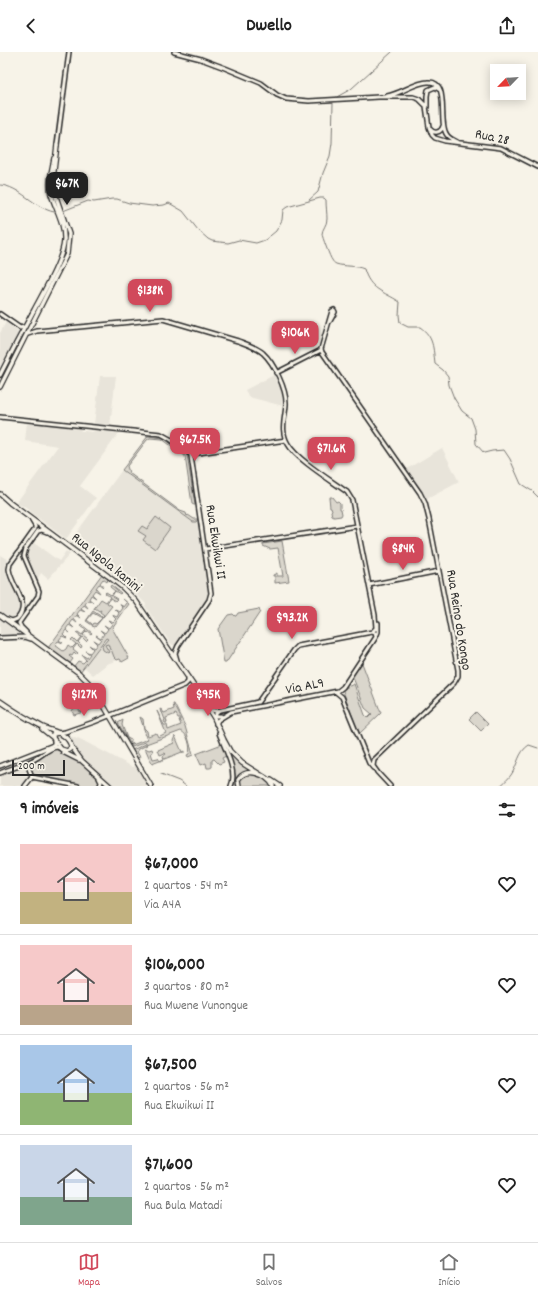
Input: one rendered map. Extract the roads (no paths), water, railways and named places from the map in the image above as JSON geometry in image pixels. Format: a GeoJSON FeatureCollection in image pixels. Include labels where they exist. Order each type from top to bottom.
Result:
{"type":"FeatureCollection","features":[{"type":"Feature","properties":{"kind":"main road"},"geometry":{"type":"LineString","coordinates":[[0,387],[67,254],[69,238],[63,219],[50,189],[50,179],[57,144]]}},
{"type":"Feature","properties":{"kind":"main road"},"geometry":{"type":"LineString","coordinates":[[0,375],[62,252],[64,235],[63,219]]}},
{"type":"Feature","properties":{"kind":"main road"},"geometry":{"type":"LineString","coordinates":[[62,252],[66,251],[67,254]]}},
{"type":"Feature","properties":{"kind":"main road"},"geometry":{"type":"LineString","coordinates":[[37,304],[40,303],[41,307]]}},
{"type":"Feature","properties":{"kind":"main road"},"geometry":{"type":"LineString","coordinates":[[14,348],[16,346],[18,347],[19,351]]}},
{"type":"Feature","properties":{"kind":"main road","name":"Rua Ngola kanini"},"geometry":{"type":"LineString","coordinates":[[0,494],[123,588],[140,607],[187,675],[208,708],[224,740],[235,756],[246,766],[261,775]]}},
{"type":"Feature","properties":{"kind":"main road"},"geometry":{"type":"LineString","coordinates":[[0,615],[83,676],[97,694],[150,785]]}},
{"type":"Feature","properties":{"kind":"main road"},"geometry":{"type":"LineString","coordinates":[[0,701],[47,732],[61,750],[75,757],[110,786]]}},
{"type":"Feature","properties":{"kind":"main road"},"geometry":{"type":"LineString","coordinates":[[33,722],[65,737],[77,755],[89,768]]}},
{"type":"Feature","properties":{"kind":"main road"},"geometry":{"type":"LineString","coordinates":[[54,740],[52,736],[53,734],[58,733]]}},
{"type":"Feature","properties":{"kind":"main road"},"geometry":{"type":"LineString","coordinates":[[61,750],[65,752],[68,751],[71,746],[70,743]]}},
{"type":"Feature","properties":{"kind":"main road"},"geometry":{"type":"LineString","coordinates":[[240,786],[238,780],[241,775],[254,773],[268,778],[280,786]]}},
{"type":"Feature","properties":{"kind":"main road"},"geometry":{"type":"LineString","coordinates":[[268,778],[273,786]]}},
{"type":"Feature","properties":{"kind":"street"},"geometry":{"type":"LineString","coordinates":[[57,144],[69,52]]}},
{"type":"Feature","properties":{"kind":"street"},"geometry":{"type":"LineString","coordinates":[[174,52],[200,59],[262,83],[282,98],[286,99],[309,102],[361,98],[413,97],[424,103],[428,110]]}},
{"type":"Feature","properties":{"kind":"street"},"geometry":{"type":"LineString","coordinates":[[379,98],[389,96],[428,82],[436,84],[441,91],[444,131],[450,138],[463,143]]}},
{"type":"Feature","properties":{"kind":"street"},"geometry":{"type":"LineString","coordinates":[[441,91],[435,87],[428,90],[427,96],[429,127],[431,130],[436,132],[441,130],[443,126]]}},
{"type":"Feature","properties":{"kind":"street","name":"Rua 28"},"geometry":{"type":"LineString","coordinates":[[429,127],[432,135],[438,139],[501,148],[538,167]]}},
{"type":"Feature","properties":{"kind":"street"},"geometry":{"type":"LineString","coordinates":[[0,314],[20,328],[23,328],[25,325]]}},
{"type":"Feature","properties":{"kind":"street"},"geometry":{"type":"LineString","coordinates":[[28,334],[37,331],[160,319],[249,345],[266,356],[286,394],[286,407],[283,426],[286,440],[290,448],[299,457],[349,494],[352,500],[378,630],[376,637]]}},
{"type":"Feature","properties":{"kind":"street"},"geometry":{"type":"LineString","coordinates":[[276,373],[321,350],[330,321]]}},
{"type":"Feature","properties":{"kind":"street"},"geometry":{"type":"LineString","coordinates":[[11,322],[19,331],[21,336]]}},
{"type":"Feature","properties":{"kind":"street"},"geometry":{"type":"LineString","coordinates":[[31,327],[37,331]]}},
{"type":"Feature","properties":{"kind":"street","name":"Rua Reino do Kongo"},"geometry":{"type":"LineString","coordinates":[[321,350],[422,496],[429,519],[457,667],[458,676],[454,683],[377,756],[370,759],[368,763]]}},
{"type":"Feature","properties":{"kind":"street"},"geometry":{"type":"LineString","coordinates":[[0,417],[161,434],[191,455],[286,440]]}},
{"type":"Feature","properties":{"kind":"street","name":"Rua Ekwikwi II"},"geometry":{"type":"LineString","coordinates":[[177,661],[175,653],[178,646],[211,596],[191,455]]}},
{"type":"Feature","properties":{"kind":"street"},"geometry":{"type":"LineString","coordinates":[[4,618],[12,621],[17,619],[23,610],[22,602],[9,573],[10,566],[36,528],[34,523],[22,512]]}},
{"type":"Feature","properties":{"kind":"street"},"geometry":{"type":"LineString","coordinates":[[205,550],[357,526]]}},
{"type":"Feature","properties":{"kind":"street"},"geometry":{"type":"LineString","coordinates":[[34,640],[20,627],[19,623],[38,596],[39,591],[24,556],[25,550],[38,531],[44,531],[56,537]]}},
{"type":"Feature","properties":{"kind":"street"},"geometry":{"type":"LineString","coordinates":[[15,557],[22,557],[27,562]]}},
{"type":"Feature","properties":{"kind":"street"},"geometry":{"type":"LineString","coordinates":[[369,585],[439,571]]}},
{"type":"Feature","properties":{"kind":"street"},"geometry":{"type":"LineString","coordinates":[[22,602],[32,604]]}},
{"type":"Feature","properties":{"kind":"street"},"geometry":{"type":"LineString","coordinates":[[208,708],[221,710],[256,703],[260,700],[298,646],[372,632],[376,628],[375,615]]}},
{"type":"Feature","properties":{"kind":"street"},"geometry":{"type":"LineString","coordinates":[[14,637],[20,635],[19,629]]}},
{"type":"Feature","properties":{"kind":"street"},"geometry":{"type":"LineString","coordinates":[[372,632],[375,633],[376,637]]}},
{"type":"Feature","properties":{"kind":"street"},"geometry":{"type":"LineString","coordinates":[[0,638],[25,637],[34,640]]}},
{"type":"Feature","properties":{"kind":"street","name":"Via AL9"},"geometry":{"type":"LineString","coordinates":[[223,716],[229,713],[257,707],[336,692],[343,687],[376,637]]}},
{"type":"Feature","properties":{"kind":"street"},"geometry":{"type":"LineString","coordinates":[[169,649],[174,650],[178,646]]}},
{"type":"Feature","properties":{"kind":"street"},"geometry":{"type":"LineString","coordinates":[[58,733],[65,732],[109,716],[185,685],[188,682],[187,675]]}},
{"type":"Feature","properties":{"kind":"street"},"geometry":{"type":"LineString","coordinates":[[336,692],[342,697],[368,763],[390,786]]}},
{"type":"Feature","properties":{"kind":"street"},"geometry":{"type":"LineString","coordinates":[[256,703],[259,704],[257,707]]}},
{"type":"Feature","properties":{"kind":"street"},"geometry":{"type":"LineString","coordinates":[[239,706],[237,709],[240,711]]}},
{"type":"Feature","properties":{"kind":"street"},"geometry":{"type":"LineString","coordinates":[[221,710],[215,714],[218,717],[223,716]]}},
{"type":"Feature","properties":{"kind":"street"},"geometry":{"type":"LineString","coordinates":[[217,726],[218,720],[223,716]]}},
{"type":"Feature","properties":{"kind":"street","name":"Rua Ngola kanini"},"geometry":{"type":"LineString","coordinates":[[217,726],[233,772],[231,786]]}},
{"type":"Feature","properties":{"kind":"street"},"geometry":{"type":"LineString","coordinates":[[0,766],[52,746],[54,740]]}},
{"type":"Feature","properties":{"kind":"street"},"geometry":{"type":"LineString","coordinates":[[0,771],[27,763],[53,748],[57,747],[61,750]]}},
{"type":"Feature","properties":{"kind":"street"},"geometry":{"type":"LineString","coordinates":[[33,753],[37,757],[35,759]]}},
{"type":"Feature","properties":{"kind":"street"},"geometry":{"type":"LineString","coordinates":[[377,756],[372,764],[378,773]]}},
{"type":"Feature","properties":{"kind":"street"},"geometry":{"type":"LineString","coordinates":[[27,763],[32,777]]}},
{"type":"Feature","properties":{"kind":"street"},"geometry":{"type":"LineString","coordinates":[[97,775],[100,780],[100,786]]}},
{"type":"Feature","properties":{"kind":"street"},"geometry":{"type":"LineString","coordinates":[[25,786],[32,777]]}},
{"type":"Feature","properties":{"kind":"street"},"geometry":{"type":"LineString","coordinates":[[32,777],[78,786]]}},
{"type":"Feature","properties":{"kind":"waterway"},"geometry":{"type":"LineString","coordinates":[[335,98],[351,89],[392,52]]}},
{"type":"Feature","properties":{"kind":"waterway"},"geometry":{"type":"LineString","coordinates":[[309,200],[318,192],[323,173],[330,156],[332,143],[333,103]]}},
{"type":"Feature","properties":{"kind":"waterway"},"geometry":{"type":"LineString","coordinates":[[0,185],[14,189],[40,206],[54,212]]}},
{"type":"Feature","properties":{"kind":"waterway"},"geometry":{"type":"LineString","coordinates":[[63,211],[88,201],[94,202],[112,199],[152,206],[169,203],[183,211],[198,230],[212,241],[228,243],[239,240],[256,243],[265,240],[276,231],[282,220],[283,210],[287,207],[324,198],[326,200],[327,219],[322,234],[331,258],[335,264],[364,269],[374,286],[400,302],[400,323],[408,327],[420,327],[428,335],[432,343],[435,364],[448,376],[449,385],[454,398],[462,411],[471,418],[475,429],[476,444],[484,453],[504,450],[510,459],[521,484],[538,497]]}},
{"type":"Feature","properties":{"kind":"waterway"},"geometry":{"type":"LineString","coordinates":[[500,786],[511,775],[520,755],[525,748],[529,745],[538,748]]}},
{"type":"Feature","properties":{"kind":"waterway"},"geometry":{"type":"LineString","coordinates":[[161,774],[179,781],[186,786]]}}]}
